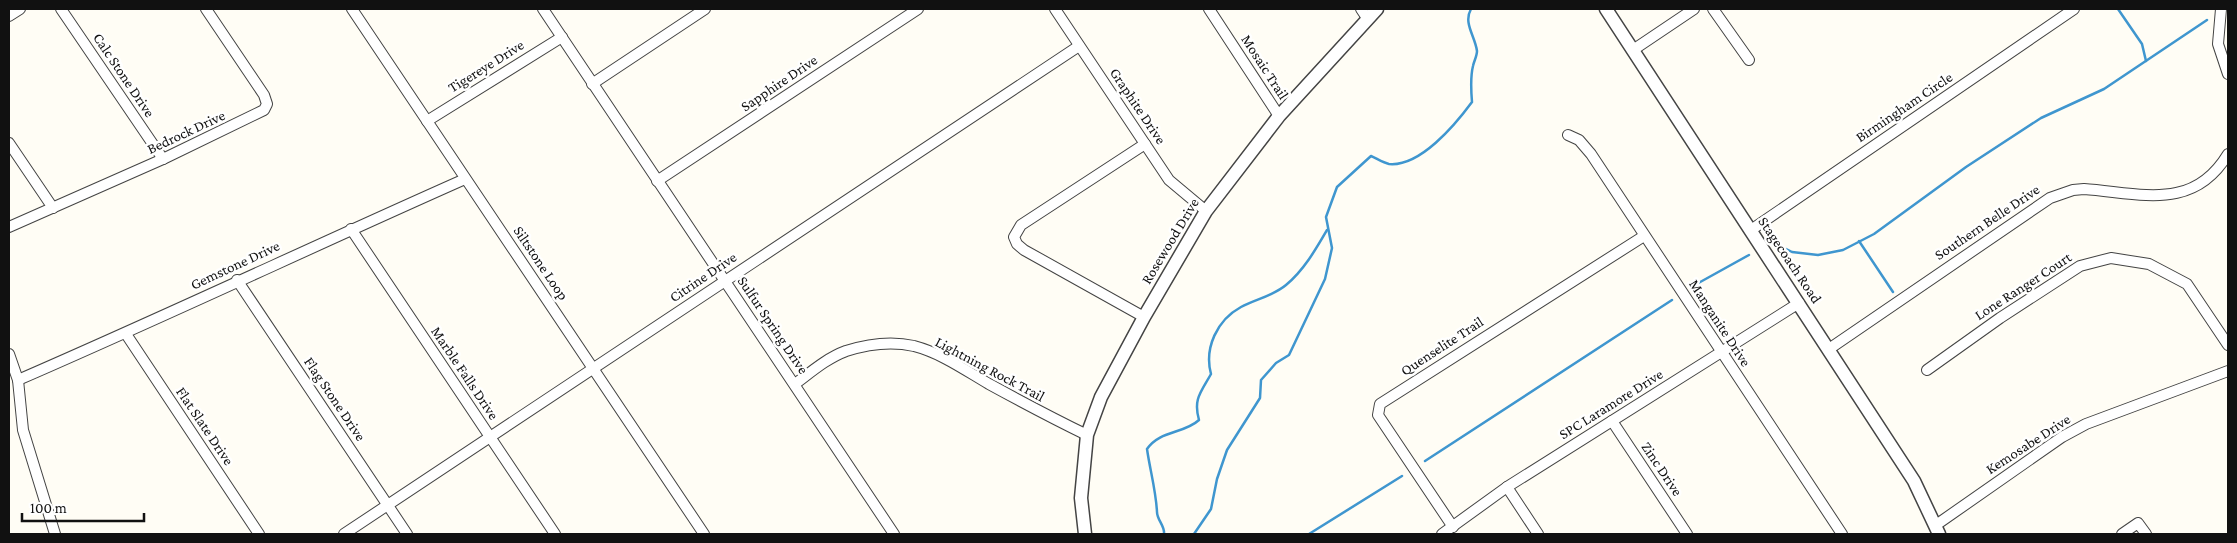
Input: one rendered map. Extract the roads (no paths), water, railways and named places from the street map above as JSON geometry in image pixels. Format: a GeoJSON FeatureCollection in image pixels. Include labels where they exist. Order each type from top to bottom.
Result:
{"type":"FeatureCollection","features":[{"type":"Feature","properties":{"kind":"street"},"geometry":{"type":"LineString","coordinates":[[9,16],[20,9]]}},
{"type":"Feature","properties":{"kind":"street","name":"Calc Stone Drive"},"geometry":{"type":"LineString","coordinates":[[61,9],[163,159]]}},
{"type":"Feature","properties":{"kind":"street","name":"Bedrock Drive"},"geometry":{"type":"LineString","coordinates":[[9,227],[163,159],[258,115],[264,110],[267,104],[264,95],[206,9]]}},
{"type":"Feature","properties":{"kind":"street","name":"Siltstone Loop"},"geometry":{"type":"LineString","coordinates":[[352,9],[704,534]]}},
{"type":"Feature","properties":{"kind":"street","name":"Sulfur Spring Drive"},"geometry":{"type":"LineString","coordinates":[[543,9],[894,534]]}},
{"type":"Feature","properties":{"kind":"street"},"geometry":{"type":"LineString","coordinates":[[592,84],[705,9]]}},
{"type":"Feature","properties":{"kind":"street","name":"Sapphire Drive"},"geometry":{"type":"LineString","coordinates":[[657,182],[918,9]]}},
{"type":"Feature","properties":{"kind":"street","name":"Graphite Drive"},"geometry":{"type":"LineString","coordinates":[[1056,9],[1169,180],[1206,211]]}},
{"type":"Feature","properties":{"kind":"street","name":"Mosaic Trail"},"geometry":{"type":"LineString","coordinates":[[1209,9],[1279,116]]}},
{"type":"Feature","properties":{"kind":"street","name":"Rosewood Drive"},"geometry":{"type":"LineString","coordinates":[[1085,534],[1081,498],[1088,435],[1102,397],[1144,317],[1206,211],[1279,116],[1364,13],[1377,9]]}},
{"type":"Feature","properties":{"kind":"street","name":"Stagecoach Road"},"geometry":{"type":"LineString","coordinates":[[1606,9],[1914,481],[1937,529]]}},
{"type":"Feature","properties":{"kind":"street"},"geometry":{"type":"LineString","coordinates":[[1633,50],[1694,9]]}},
{"type":"Feature","properties":{"kind":"street"},"geometry":{"type":"LineString","coordinates":[[1713,9],[1750,60]]}},
{"type":"Feature","properties":{"kind":"street","name":"Birmingham Circle"},"geometry":{"type":"LineString","coordinates":[[1751,230],[2074,9]]}},
{"type":"Feature","properties":{"kind":"street"},"geometry":{"type":"LineString","coordinates":[[2221,9],[2218,44],[2228,74]]}},
{"type":"Feature","properties":{"kind":"street","name":"Tigereye Drive"},"geometry":{"type":"LineString","coordinates":[[427,122],[562,37]]}},
{"type":"Feature","properties":{"kind":"street","name":"Citrine Drive"},"geometry":{"type":"LineString","coordinates":[[344,534],[1079,46]]}},
{"type":"Feature","properties":{"kind":"street","name":"Manganite Drive"},"geometry":{"type":"LineString","coordinates":[[1568,135],[1579,140],[1591,154],[1842,534]]}},
{"type":"Feature","properties":{"kind":"street"},"geometry":{"type":"LineString","coordinates":[[9,142],[53,208]]}},
{"type":"Feature","properties":{"kind":"street"},"geometry":{"type":"LineString","coordinates":[[1144,317],[1024,250],[1017,244],[1014,237],[1021,225],[1145,144]]}},
{"type":"Feature","properties":{"kind":"street","name":"Southern Belle Drive"},"geometry":{"type":"LineString","coordinates":[[1829,350],[2050,198],[2073,190],[2084,189],[2162,195],[2185,192],[2208,179],[2228,154]]}},
{"type":"Feature","properties":{"kind":"street","name":"Gemstone Drive"},"geometry":{"type":"LineString","coordinates":[[18,380],[126,334],[237,280],[465,179]]}},
{"type":"Feature","properties":{"kind":"street","name":"Marble Falls Drive"},"geometry":{"type":"LineString","coordinates":[[351,229],[555,534]]}},
{"type":"Feature","properties":{"kind":"street","name":"Quenselite Trail"},"geometry":{"type":"LineString","coordinates":[[1453,527],[1378,415],[1380,404],[1644,236]]}},
{"type":"Feature","properties":{"kind":"street","name":"Lone Ranger Court"},"geometry":{"type":"LineString","coordinates":[[1928,370],[1979,332],[2080,266],[2111,258],[2149,264],[2187,284],[2228,345]]}},
{"type":"Feature","properties":{"kind":"street","name":"Flag Stone Drive"},"geometry":{"type":"LineString","coordinates":[[237,280],[407,534]]}},
{"type":"Feature","properties":{"kind":"street","name":"SPC Laramore Drive"},"geometry":{"type":"LineString","coordinates":[[1442,534],[1507,488],[1799,303]]}},
{"type":"Feature","properties":{"kind":"street","name":"Flat Slate Drive"},"geometry":{"type":"LineString","coordinates":[[126,334],[259,534]]}},
{"type":"Feature","properties":{"kind":"street","name":"Lightning Rock Trail"},"geometry":{"type":"LineString","coordinates":[[795,384],[831,358],[846,351],[885,344],[914,346],[938,354],[1044,415],[1088,435]]}},
{"type":"Feature","properties":{"kind":"street"},"geometry":{"type":"LineString","coordinates":[[9,354],[18,380],[23,430],[55,534]]}},
{"type":"Feature","properties":{"kind":"street","name":"Kemosabe Drive"},"geometry":{"type":"LineString","coordinates":[[1937,529],[2062,436],[2086,424],[2228,372]]}},
{"type":"Feature","properties":{"kind":"street","name":"Zinc Drive"},"geometry":{"type":"LineString","coordinates":[[1612,421],[1687,534]]}},
{"type":"Feature","properties":{"kind":"street"},"geometry":{"type":"LineString","coordinates":[[1507,488],[1538,534]]}},
{"type":"Feature","properties":{"kind":"street"},"geometry":{"type":"LineString","coordinates":[[2122,534],[2138,523],[2146,534]]}},
{"type":"Feature","properties":{"kind":"waterway"},"geometry":{"type":"LineString","coordinates":[[1194,534],[1211,509],[1217,479],[1227,450],[1260,398],[1261,380],[1276,363],[1289,355],[1325,279],[1332,248],[1326,217],[1337,187],[1371,156],[1389,164],[1413,159],[1436,143],[1472,102],[1471,75],[1477,51],[1468,19],[1471,9]]}},
{"type":"Feature","properties":{"kind":"waterway"},"geometry":{"type":"LineString","coordinates":[[2118,9],[2142,44],[2146,61]]}},
{"type":"Feature","properties":{"kind":"waterway"},"geometry":{"type":"LineString","coordinates":[[1772,242],[1792,252],[1818,255],[1843,250],[1874,234],[1966,167],[2041,118],[2104,89],[2207,20]]}},
{"type":"Feature","properties":{"kind":"waterway"},"geometry":{"type":"LineString","coordinates":[[1164,534],[1157,515],[1147,449],[1158,438],[1186,428],[1199,420],[1197,413],[1199,396],[1211,374],[1209,364],[1211,345],[1214,336],[1225,319],[1241,307],[1276,292],[1286,285],[1304,266],[1327,230]]}},
{"type":"Feature","properties":{"kind":"waterway"},"geometry":{"type":"LineString","coordinates":[[1859,241],[1893,292]]}},
{"type":"Feature","properties":{"kind":"waterway"},"geometry":{"type":"LineString","coordinates":[[1693,286],[1749,255]]}},
{"type":"Feature","properties":{"kind":"waterway"},"geometry":{"type":"LineString","coordinates":[[1425,461],[1672,300]]}},
{"type":"Feature","properties":{"kind":"waterway"},"geometry":{"type":"LineString","coordinates":[[1309,534],[1402,476]]}}]}
